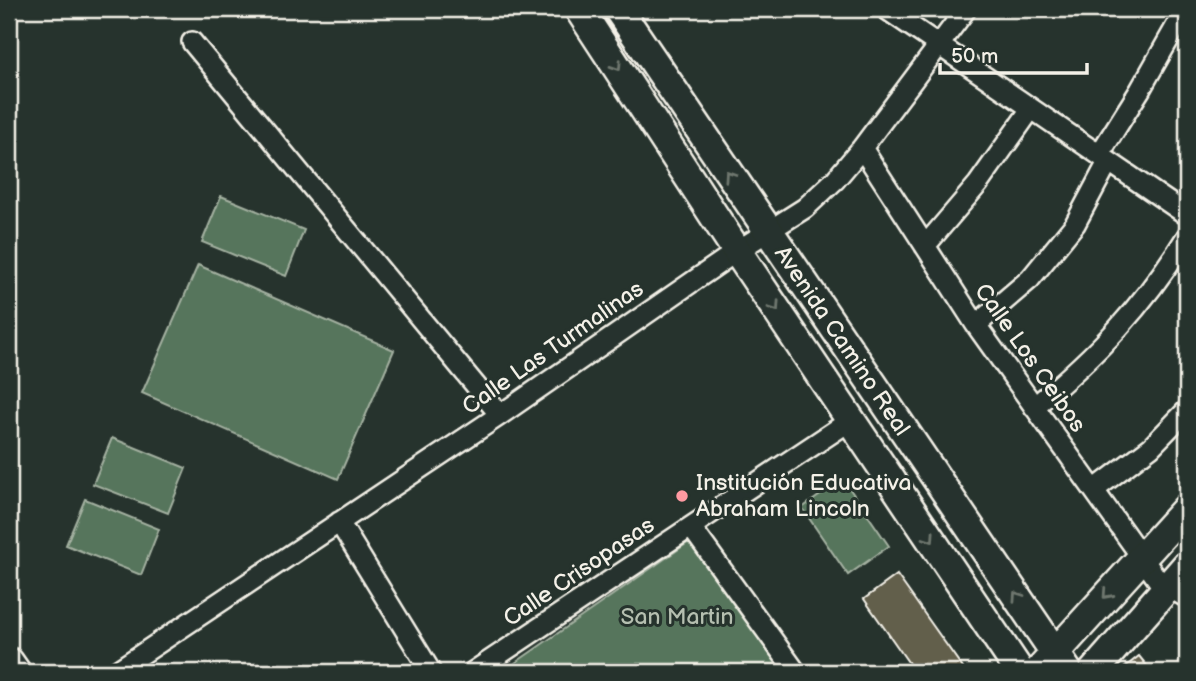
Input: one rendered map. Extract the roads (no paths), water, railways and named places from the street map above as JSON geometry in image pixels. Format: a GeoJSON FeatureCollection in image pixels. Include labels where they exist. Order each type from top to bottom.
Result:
{"type":"FeatureCollection","features":[{"type":"Feature","properties":{"kind":"street","name":"Avenida Camino Real"},"geometry":{"type":"LineString","coordinates":[[579,9],[737,251],[1020,672]]}},
{"type":"Feature","properties":{"kind":"street","name":"Avenida Camino Real"},"geometry":{"type":"LineString","coordinates":[[618,9],[1054,666]]}},
{"type":"Feature","properties":{"kind":"street"},"geometry":{"type":"LineString","coordinates":[[886,9],[1104,159],[1185,209]]}},
{"type":"Feature","properties":{"kind":"street","name":"Calle Las Turmalinas"},"geometry":{"type":"LineString","coordinates":[[115,672],[500,415],[737,251],[805,208],[835,180],[862,148],[966,9]]}},
{"type":"Feature","properties":{"kind":"street"},"geometry":{"type":"LineString","coordinates":[[976,325],[1030,279],[1075,224],[1104,159],[1186,9]]}},
{"type":"Feature","properties":{"kind":"street"},"geometry":{"type":"LineString","coordinates":[[192,42],[500,415]]}},
{"type":"Feature","properties":{"kind":"street"},"geometry":{"type":"LineString","coordinates":[[925,246],[978,184],[1031,108]]}},
{"type":"Feature","properties":{"kind":"street","name":"Calle Los Ceibos"},"geometry":{"type":"LineString","coordinates":[[862,148],[976,325],[1141,557],[1176,597]]}},
{"type":"Feature","properties":{"kind":"street"},"geometry":{"type":"LineString","coordinates":[[1034,407],[1082,367],[1125,323],[1164,274],[1187,236]]}},
{"type":"Feature","properties":{"kind":"street"},"geometry":{"type":"LineString","coordinates":[[1094,490],[1151,447],[1187,410]]}},
{"type":"Feature","properties":{"kind":"street","name":"Calle Crisopasas"},"geometry":{"type":"LineString","coordinates":[[473,672],[851,420]]}},
{"type":"Feature","properties":{"kind":"street"},"geometry":{"type":"LineString","coordinates":[[1054,666],[1141,557],[1187,508]]}},
{"type":"Feature","properties":{"kind":"street"},"geometry":{"type":"LineString","coordinates":[[339,522],[431,672]]}},
{"type":"Feature","properties":{"kind":"street"},"geometry":{"type":"LineString","coordinates":[[691,527],[796,672]]}},
{"type":"Feature","properties":{"kind":"street"},"geometry":{"type":"LineString","coordinates":[[1093,672],[1176,597],[1187,565]]}},
{"type":"Feature","properties":{"kind":"street"},"geometry":{"type":"LineString","coordinates":[[9,662],[16,672]]}},
{"type":"Feature","properties":{"kind":"place","name":"Institución Educativa Abraham Lincoln"},"geometry":{"type":"Point","coordinates":[682,496]}},
{"type":"Feature","properties":{"kind":"park label","name":"San Martin"},"geometry":{"type":"Point","coordinates":[677,617]}}]}
